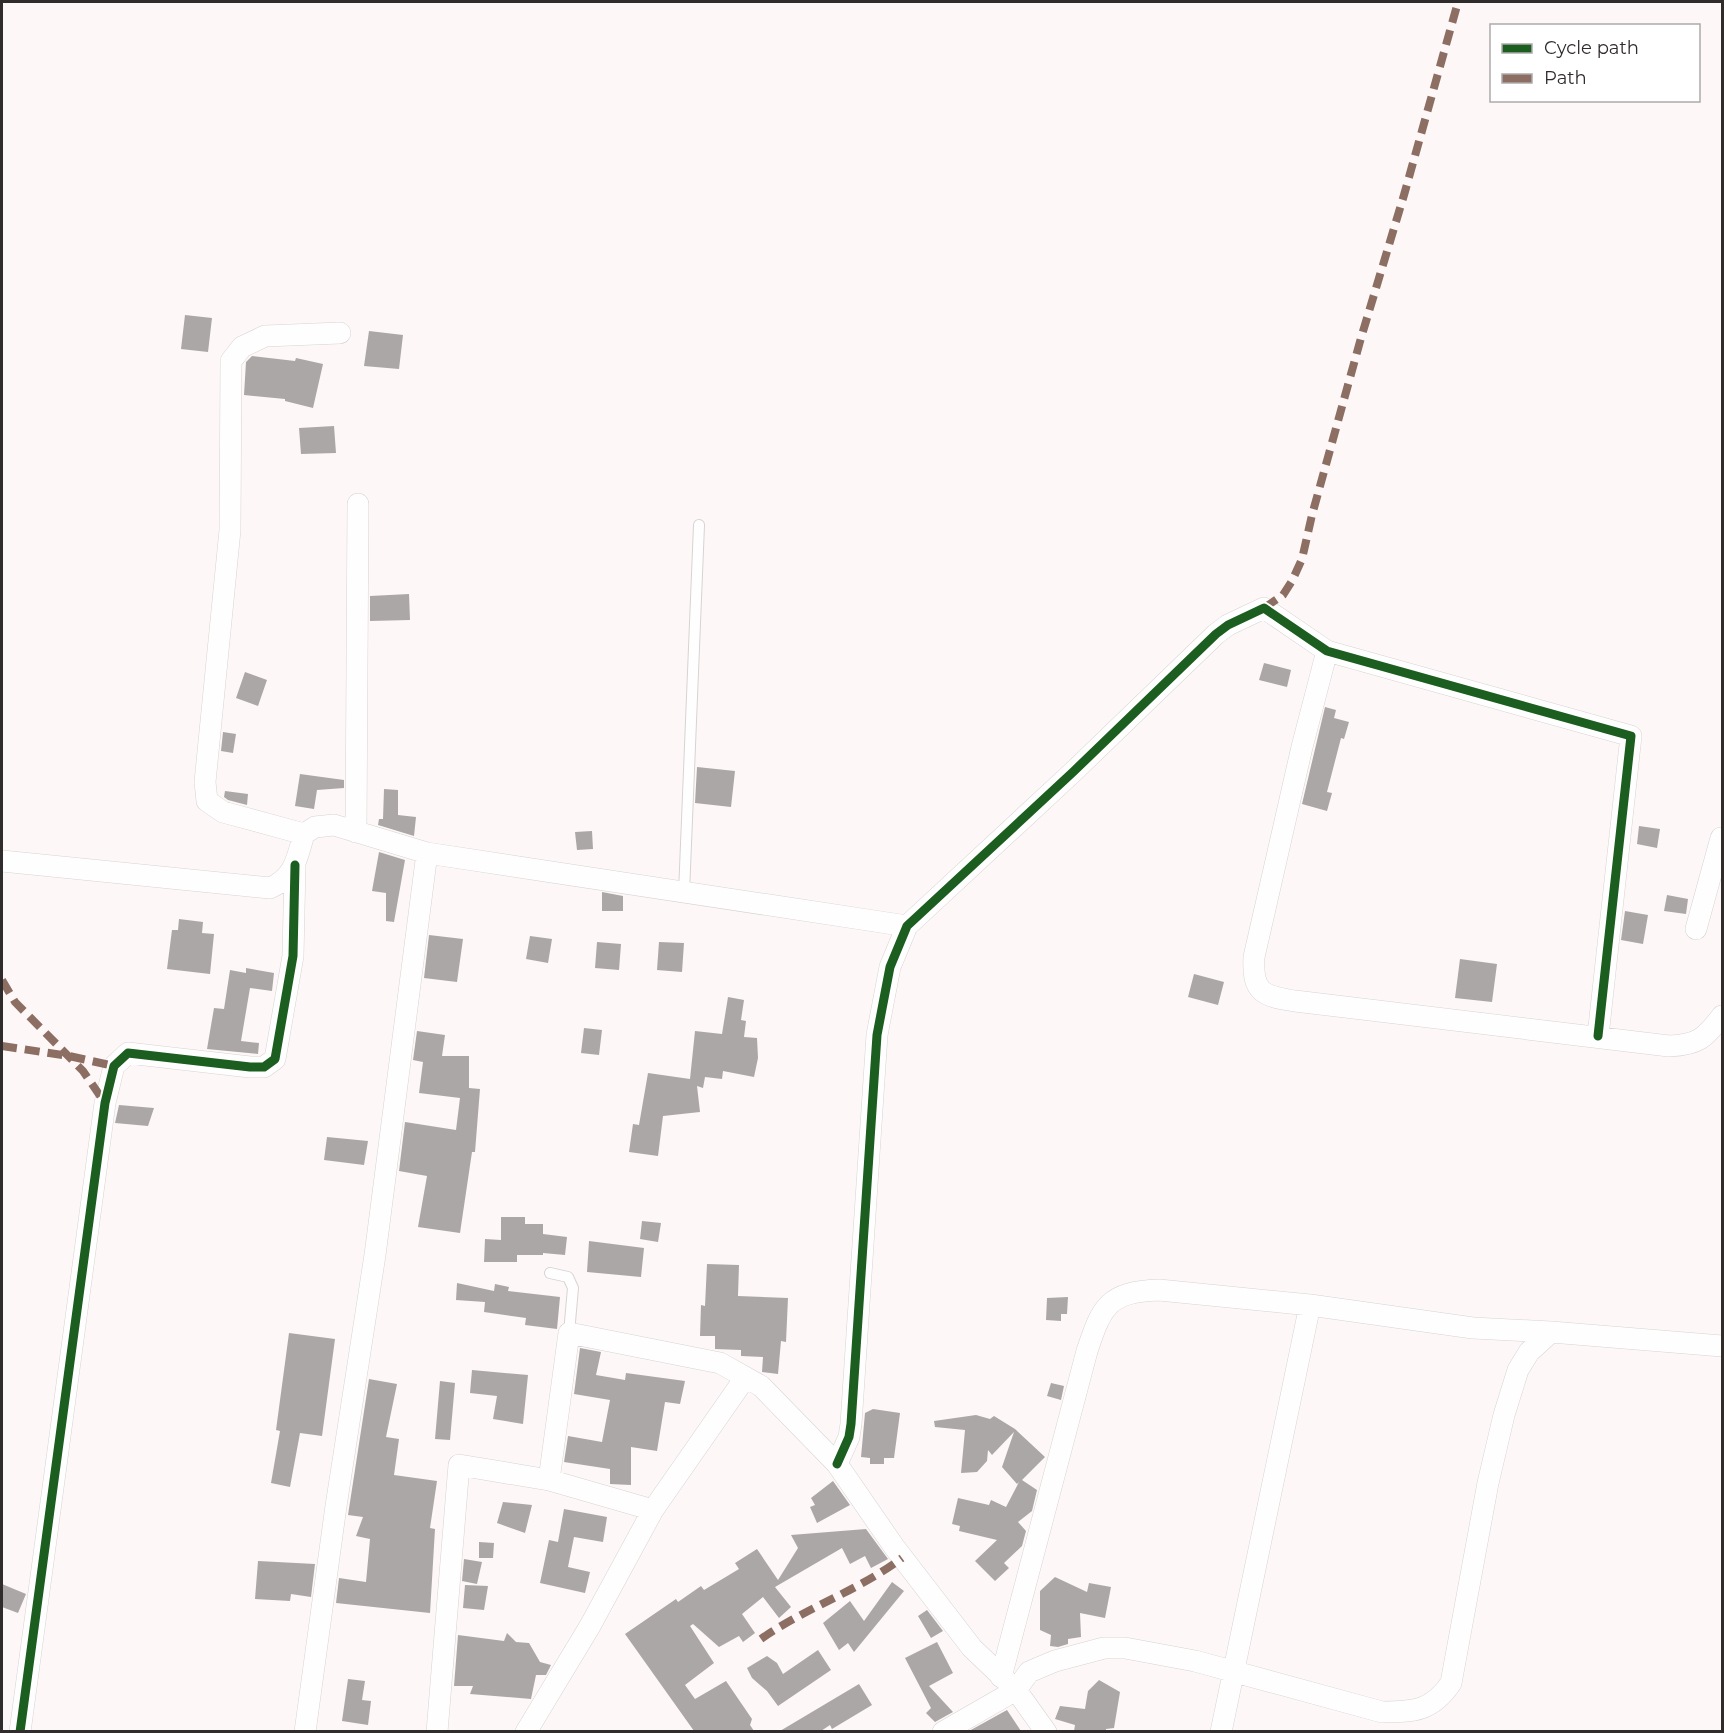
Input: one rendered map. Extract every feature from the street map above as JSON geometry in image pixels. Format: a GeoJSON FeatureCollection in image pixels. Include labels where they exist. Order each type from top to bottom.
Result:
{"type":"FeatureCollection","features":[{"type":"Feature","properties":{"kind":"street"},"geometry":{"type":"LineString","coordinates":[[304,834],[223,812],[207,801],[205,782],[230,530],[231,360],[242,347],[265,336],[340,333]]}},
{"type":"Feature","properties":{"kind":"street"},"geometry":{"type":"LineString","coordinates":[[356,832],[358,504]]}},
{"type":"Feature","properties":{"kind":"street"},"geometry":{"type":"LineString","coordinates":[[837,1464],[849,1437],[851,1424],[877,1035],[890,967],[907,926],[1228,625],[1264,608],[1327,651],[1631,736],[1598,1036]]}},
{"type":"Feature","properties":{"kind":"street"},"geometry":{"type":"LineString","coordinates":[[1327,651],[1302,747],[1254,957],[1253,973],[1258,988],[1269,997],[1295,1001],[1669,1046],[1686,1046],[1698,1042],[1708,1034],[1722,1016]]}},
{"type":"Feature","properties":{"kind":"street"},"geometry":{"type":"LineString","coordinates":[[20,1731],[105,1104],[114,1066],[128,1053],[250,1067],[264,1067],[275,1059],[293,956],[295,865],[304,834],[315,827],[334,825],[427,853],[907,926]]}},
{"type":"Feature","properties":{"kind":"street"},"geometry":{"type":"LineString","coordinates":[[1696,929],[1722,836]]}},
{"type":"Feature","properties":{"kind":"street"},"geometry":{"type":"LineString","coordinates":[[305,1731],[336,1506],[375,1255],[427,853]]}},
{"type":"Feature","properties":{"kind":"street"},"geometry":{"type":"LineString","coordinates":[[2,861],[270,888],[283,882],[295,865]]}},
{"type":"Feature","properties":{"kind":"street"},"geometry":{"type":"LineString","coordinates":[[1008,1683],[1087,1351],[1098,1317],[1120,1296],[1139,1291],[1159,1290],[1310,1305],[1473,1328],[1722,1346]]}},
{"type":"Feature","properties":{"kind":"street"},"geometry":{"type":"LineString","coordinates":[[1221,1731],[1310,1305]]}},
{"type":"Feature","properties":{"kind":"street"},"geometry":{"type":"LineString","coordinates":[[549,1480],[569,1332],[720,1363],[761,1386],[837,1464],[894,1548],[972,1648],[1008,1683],[1046,1731]]}},
{"type":"Feature","properties":{"kind":"street"},"geometry":{"type":"LineString","coordinates":[[943,1731],[1008,1683],[1029,1672],[1055,1661],[1104,1648],[1125,1648],[1160,1654],[1233,1671],[1382,1712],[1407,1712],[1426,1707],[1441,1697],[1451,1683],[1488,1483],[1504,1415],[1518,1370],[1529,1352],[1551,1332]]}},
{"type":"Feature","properties":{"kind":"street"},"geometry":{"type":"LineString","coordinates":[[526,1731],[590,1626],[653,1510],[745,1378]]}},
{"type":"Feature","properties":{"kind":"street"},"geometry":{"type":"LineString","coordinates":[[438,1731],[459,1465],[549,1480],[653,1510]]}},
{"type":"Feature","properties":{"kind":"lane"},"geometry":{"type":"LineString","coordinates":[[684,893],[699,525]]}},
{"type":"Feature","properties":{"kind":"lane"},"geometry":{"type":"LineString","coordinates":[[550,1273],[568,1277],[573,1288],[569,1332]]}},
{"type":"Feature","properties":{"kind":"building"},"geometry":{"type":"Polygon","coordinates":[[[185,315],[212,318],[208,352],[181,349],[185,315]]]}},
{"type":"Feature","properties":{"kind":"building"},"geometry":{"type":"Polygon","coordinates":[[[369,331],[403,335],[399,369],[364,366],[369,331]]]}},
{"type":"Feature","properties":{"kind":"building"},"geometry":{"type":"Polygon","coordinates":[[[252,356],[295,361],[296,358],[323,364],[313,408],[285,401],[285,399],[244,395],[246,362],[252,356]]]}},
{"type":"Feature","properties":{"kind":"building"},"geometry":{"type":"Polygon","coordinates":[[[334,426],[336,453],[301,454],[299,428],[334,426]]]}},
{"type":"Feature","properties":{"kind":"building"},"geometry":{"type":"Polygon","coordinates":[[[409,594],[410,620],[370,621],[370,596],[409,594]]]}},
{"type":"Feature","properties":{"kind":"building"},"geometry":{"type":"Polygon","coordinates":[[[1264,663],[1291,670],[1287,687],[1259,680],[1264,663]]]}},
{"type":"Feature","properties":{"kind":"building"},"geometry":{"type":"Polygon","coordinates":[[[245,672],[267,680],[258,706],[236,698],[245,672]]]}},
{"type":"Feature","properties":{"kind":"building"},"geometry":{"type":"Polygon","coordinates":[[[1325,707],[1336,710],[1334,718],[1349,722],[1344,739],[1341,738],[1327,792],[1332,793],[1327,811],[1302,804],[1325,707]]]}},
{"type":"Feature","properties":{"kind":"building"},"geometry":{"type":"Polygon","coordinates":[[[223,732],[236,734],[233,753],[221,751],[223,732]]]}},
{"type":"Feature","properties":{"kind":"building"},"geometry":{"type":"Polygon","coordinates":[[[697,767],[735,771],[731,807],[695,803],[697,767]]]}},
{"type":"Feature","properties":{"kind":"building"},"geometry":{"type":"Polygon","coordinates":[[[300,774],[344,780],[344,788],[317,790],[314,809],[295,806],[300,774]]]}},
{"type":"Feature","properties":{"kind":"building"},"geometry":{"type":"Polygon","coordinates":[[[384,789],[398,790],[398,815],[416,817],[414,836],[378,825],[379,819],[383,819],[384,789]]]}},
{"type":"Feature","properties":{"kind":"building"},"geometry":{"type":"Polygon","coordinates":[[[225,791],[248,794],[247,805],[228,800],[224,797],[225,791]]]}},
{"type":"Feature","properties":{"kind":"building"},"geometry":{"type":"Polygon","coordinates":[[[1639,826],[1660,829],[1657,848],[1637,844],[1639,826]]]}},
{"type":"Feature","properties":{"kind":"building"},"geometry":{"type":"Polygon","coordinates":[[[592,831],[593,849],[577,850],[575,832],[592,831]]]}},
{"type":"Feature","properties":{"kind":"building"},"geometry":{"type":"Polygon","coordinates":[[[379,852],[405,860],[394,922],[386,921],[386,893],[372,891],[379,852]]]}},
{"type":"Feature","properties":{"kind":"building"},"geometry":{"type":"Polygon","coordinates":[[[602,892],[623,896],[623,911],[602,911],[602,892]]]}},
{"type":"Feature","properties":{"kind":"building"},"geometry":{"type":"Polygon","coordinates":[[[1667,895],[1688,899],[1686,914],[1664,911],[1667,895]]]}},
{"type":"Feature","properties":{"kind":"building"},"geometry":{"type":"Polygon","coordinates":[[[1625,911],[1648,915],[1643,944],[1621,940],[1625,911]]]}},
{"type":"Feature","properties":{"kind":"building"},"geometry":{"type":"Polygon","coordinates":[[[179,919],[203,922],[202,933],[214,934],[210,974],[167,969],[172,930],[178,930],[179,919]]]}},
{"type":"Feature","properties":{"kind":"building"},"geometry":{"type":"Polygon","coordinates":[[[429,935],[463,939],[457,982],[424,978],[429,935]]]}},
{"type":"Feature","properties":{"kind":"building"},"geometry":{"type":"Polygon","coordinates":[[[530,936],[552,939],[548,963],[526,959],[530,936]]]}},
{"type":"Feature","properties":{"kind":"building"},"geometry":{"type":"Polygon","coordinates":[[[597,942],[621,944],[619,970],[595,968],[597,942]]]}},
{"type":"Feature","properties":{"kind":"building"},"geometry":{"type":"Polygon","coordinates":[[[659,942],[684,943],[682,972],[657,970],[659,942]]]}},
{"type":"Feature","properties":{"kind":"building"},"geometry":{"type":"Polygon","coordinates":[[[1460,959],[1497,964],[1492,1002],[1455,998],[1460,959]]]}},
{"type":"Feature","properties":{"kind":"building"},"geometry":{"type":"Polygon","coordinates":[[[246,968],[274,973],[272,991],[250,988],[241,1041],[259,1043],[258,1054],[207,1049],[214,1008],[224,1009],[230,970],[246,973],[246,968]]]}},
{"type":"Feature","properties":{"kind":"building"},"geometry":{"type":"Polygon","coordinates":[[[1194,974],[1224,982],[1218,1005],[1188,997],[1194,974]]]}},
{"type":"Feature","properties":{"kind":"building"},"geometry":{"type":"Polygon","coordinates":[[[728,997],[744,1000],[741,1020],[746,1021],[744,1037],[757,1038],[758,1058],[754,1077],[723,1071],[722,1079],[705,1077],[703,1088],[697,1086],[700,1112],[663,1116],[658,1156],[629,1152],[633,1124],[639,1125],[648,1073],[690,1079],[695,1031],[722,1034],[728,997]]]}},
{"type":"Feature","properties":{"kind":"building"},"geometry":{"type":"Polygon","coordinates":[[[584,1028],[602,1030],[599,1055],[581,1053],[584,1028]]]}},
{"type":"Feature","properties":{"kind":"building"},"geometry":{"type":"Polygon","coordinates":[[[417,1031],[445,1035],[442,1056],[469,1056],[469,1088],[480,1089],[475,1152],[472,1152],[460,1233],[418,1227],[427,1176],[399,1171],[405,1122],[456,1130],[460,1098],[419,1093],[423,1062],[413,1060],[417,1031]]]}},
{"type":"Feature","properties":{"kind":"building"},"geometry":{"type":"Polygon","coordinates":[[[119,1105],[154,1108],[148,1126],[115,1123],[119,1105]]]}},
{"type":"Feature","properties":{"kind":"building"},"geometry":{"type":"Polygon","coordinates":[[[327,1137],[368,1141],[364,1165],[324,1160],[327,1137]]]}},
{"type":"Feature","properties":{"kind":"building"},"geometry":{"type":"Polygon","coordinates":[[[501,1217],[525,1217],[525,1224],[543,1224],[543,1234],[567,1237],[565,1255],[543,1253],[543,1255],[517,1255],[517,1262],[484,1262],[485,1239],[501,1240],[501,1217]]]}},
{"type":"Feature","properties":{"kind":"building"},"geometry":{"type":"Polygon","coordinates":[[[642,1221],[661,1223],[658,1242],[640,1239],[642,1221]]]}},
{"type":"Feature","properties":{"kind":"building"},"geometry":{"type":"Polygon","coordinates":[[[589,1241],[644,1248],[641,1277],[587,1272],[589,1241]]]}},
{"type":"Feature","properties":{"kind":"building"},"geometry":{"type":"Polygon","coordinates":[[[707,1264],[739,1265],[738,1296],[788,1298],[786,1342],[781,1341],[778,1374],[762,1372],[763,1357],[741,1356],[741,1350],[715,1349],[715,1336],[700,1336],[701,1305],[705,1306],[707,1264]]]}},
{"type":"Feature","properties":{"kind":"building"},"geometry":{"type":"Polygon","coordinates":[[[457,1283],[494,1291],[495,1284],[509,1287],[508,1291],[560,1297],[557,1329],[525,1325],[526,1318],[484,1312],[485,1302],[456,1300],[457,1283]]]}},
{"type":"Feature","properties":{"kind":"building"},"geometry":{"type":"Polygon","coordinates":[[[1068,1297],[1067,1314],[1061,1314],[1061,1321],[1046,1320],[1047,1298],[1068,1297]]]}},
{"type":"Feature","properties":{"kind":"building"},"geometry":{"type":"Polygon","coordinates":[[[289,1333],[335,1339],[322,1436],[300,1433],[290,1487],[271,1483],[280,1431],[276,1430],[289,1333]]]}},
{"type":"Feature","properties":{"kind":"building"},"geometry":{"type":"Polygon","coordinates":[[[580,1348],[601,1352],[596,1375],[625,1380],[626,1373],[685,1381],[680,1404],[665,1402],[657,1451],[631,1447],[631,1485],[610,1484],[610,1469],[564,1462],[568,1436],[602,1442],[610,1400],[574,1394],[580,1348]]]}},
{"type":"Feature","properties":{"kind":"building"},"geometry":{"type":"Polygon","coordinates":[[[472,1370],[528,1375],[523,1424],[493,1419],[497,1396],[470,1393],[472,1370]]]}},
{"type":"Feature","properties":{"kind":"building"},"geometry":{"type":"Polygon","coordinates":[[[369,1379],[397,1384],[386,1437],[399,1439],[394,1475],[437,1481],[430,1528],[435,1529],[430,1613],[336,1603],[339,1578],[366,1582],[370,1539],[356,1536],[363,1517],[348,1515],[369,1379]]]}},
{"type":"Feature","properties":{"kind":"building"},"geometry":{"type":"Polygon","coordinates":[[[440,1381],[455,1383],[450,1440],[435,1439],[440,1381]]]}},
{"type":"Feature","properties":{"kind":"building"},"geometry":{"type":"Polygon","coordinates":[[[1051,1383],[1064,1386],[1061,1400],[1047,1396],[1051,1383]]]}},
{"type":"Feature","properties":{"kind":"building"},"geometry":{"type":"Polygon","coordinates":[[[873,1409],[900,1413],[894,1458],[884,1458],[884,1464],[870,1464],[870,1458],[861,1457],[865,1413],[873,1409]]]}},
{"type":"Feature","properties":{"kind":"building"},"geometry":{"type":"Polygon","coordinates":[[[976,1415],[990,1419],[994,1416],[1015,1429],[1045,1457],[1022,1480],[1037,1490],[1032,1511],[1018,1522],[1026,1531],[1022,1546],[1004,1563],[1009,1568],[995,1581],[975,1561],[997,1540],[959,1531],[960,1526],[952,1524],[958,1498],[989,1505],[991,1500],[1006,1507],[1019,1482],[1017,1484],[1002,1467],[1014,1432],[992,1455],[988,1450],[987,1461],[977,1472],[961,1473],[965,1430],[935,1427],[934,1421],[976,1415]]]}},
{"type":"Feature","properties":{"kind":"building"},"geometry":{"type":"Polygon","coordinates":[[[833,1481],[850,1505],[817,1523],[810,1507],[815,1505],[811,1498],[833,1481]]]}},
{"type":"Feature","properties":{"kind":"building"},"geometry":{"type":"Polygon","coordinates":[[[503,1502],[532,1505],[525,1533],[497,1523],[503,1502]]]}},
{"type":"Feature","properties":{"kind":"building"},"geometry":{"type":"Polygon","coordinates":[[[564,1509],[607,1517],[603,1542],[574,1537],[568,1567],[590,1572],[585,1593],[540,1583],[549,1540],[558,1542],[564,1509]]]}},
{"type":"Feature","properties":{"kind":"building"},"geometry":{"type":"Polygon","coordinates":[[[866,1529],[888,1559],[871,1568],[865,1556],[850,1564],[842,1548],[775,1587],[791,1607],[779,1618],[763,1597],[742,1614],[755,1633],[743,1642],[739,1636],[719,1647],[693,1624],[690,1626],[714,1663],[685,1685],[695,1699],[726,1681],[752,1719],[750,1725],[754,1731],[694,1731],[625,1634],[676,1599],[678,1602],[701,1586],[704,1590],[739,1569],[735,1563],[757,1549],[778,1580],[798,1548],[791,1535],[866,1529]]]}},
{"type":"Feature","properties":{"kind":"building"},"geometry":{"type":"Polygon","coordinates":[[[479,1542],[494,1543],[493,1558],[479,1558],[479,1542]]]}},
{"type":"Feature","properties":{"kind":"building"},"geometry":{"type":"Polygon","coordinates":[[[464,1559],[482,1562],[477,1584],[462,1581],[464,1559]]]}},
{"type":"Feature","properties":{"kind":"building"},"geometry":{"type":"Polygon","coordinates":[[[258,1561],[315,1564],[311,1597],[291,1594],[290,1601],[255,1599],[258,1561]]]}},
{"type":"Feature","properties":{"kind":"building"},"geometry":{"type":"Polygon","coordinates":[[[1055,1577],[1087,1592],[1089,1583],[1111,1587],[1105,1618],[1080,1613],[1081,1637],[1068,1639],[1068,1644],[1058,1647],[1050,1646],[1051,1635],[1040,1630],[1040,1591],[1055,1577]]]}},
{"type":"Feature","properties":{"kind":"building"},"geometry":{"type":"Polygon","coordinates":[[[892,1582],[904,1591],[854,1652],[848,1643],[839,1650],[823,1623],[850,1601],[864,1621],[892,1582]]]}},
{"type":"Feature","properties":{"kind":"building"},"geometry":{"type":"Polygon","coordinates":[[[2,1584],[26,1594],[18,1613],[2,1607],[2,1584]]]}},
{"type":"Feature","properties":{"kind":"building"},"geometry":{"type":"Polygon","coordinates":[[[465,1585],[488,1586],[484,1610],[463,1608],[465,1585]]]}},
{"type":"Feature","properties":{"kind":"building"},"geometry":{"type":"Polygon","coordinates":[[[927,1610],[943,1631],[931,1638],[918,1616],[927,1610]]]}},
{"type":"Feature","properties":{"kind":"building"},"geometry":{"type":"Polygon","coordinates":[[[507,1633],[516,1642],[529,1643],[540,1662],[551,1665],[546,1675],[536,1675],[531,1699],[470,1694],[473,1686],[454,1686],[458,1635],[504,1641],[507,1633]]]}},
{"type":"Feature","properties":{"kind":"building"},"geometry":{"type":"Polygon","coordinates":[[[937,1642],[953,1673],[929,1686],[953,1712],[935,1722],[926,1713],[931,1708],[905,1658],[937,1642]]]}},
{"type":"Feature","properties":{"kind":"building"},"geometry":{"type":"Polygon","coordinates":[[[818,1650],[831,1670],[778,1706],[767,1691],[752,1678],[747,1668],[767,1656],[777,1663],[783,1674],[818,1650]]]}},
{"type":"Feature","properties":{"kind":"building"},"geometry":{"type":"Polygon","coordinates":[[[348,1679],[365,1681],[362,1700],[371,1701],[368,1725],[342,1721],[348,1679]]]}},
{"type":"Feature","properties":{"kind":"building"},"geometry":{"type":"Polygon","coordinates":[[[1099,1680],[1120,1692],[1114,1728],[1106,1729],[1106,1731],[1074,1731],[1075,1725],[1055,1719],[1060,1706],[1085,1709],[1088,1691],[1099,1680]]]}},
{"type":"Feature","properties":{"kind":"building"},"geometry":{"type":"Polygon","coordinates":[[[859,1684],[872,1705],[832,1729],[830,1725],[821,1731],[780,1731],[859,1684]]]}},
{"type":"Feature","properties":{"kind":"building"},"geometry":{"type":"Polygon","coordinates":[[[1007,1710],[1021,1731],[969,1731],[1007,1710]]]}},
{"type":"Feature","properties":{"kind":"marked path"},"geometry":{"type":"LineString","coordinates":[[1264,608],[1283,595],[1302,559],[1361,338],[1458,2]]}},
{"type":"Feature","properties":{"kind":"marked path"},"geometry":{"type":"LineString","coordinates":[[2,980],[15,1002],[83,1071],[105,1103]]}},
{"type":"Feature","properties":{"kind":"marked path"},"geometry":{"type":"LineString","coordinates":[[2,1046],[69,1056],[114,1066]]}},
{"type":"Feature","properties":{"kind":"marked path"},"geometry":{"type":"LineString","coordinates":[[761,1639],[795,1618],[868,1580],[902,1558]]}},
{"type":"Feature","properties":{"kind":"cycle path"},"geometry":{"type":"LineString","coordinates":[[837,1464],[849,1437],[851,1424],[877,1035],[890,967],[907,926],[1228,625],[1264,608],[1327,651],[1631,736],[1598,1036]]}},
{"type":"Feature","properties":{"kind":"cycle path"},"geometry":{"type":"LineString","coordinates":[[20,1732],[105,1103],[114,1066],[128,1053],[250,1067],[264,1067],[275,1059],[293,956],[295,865]]}}]}
